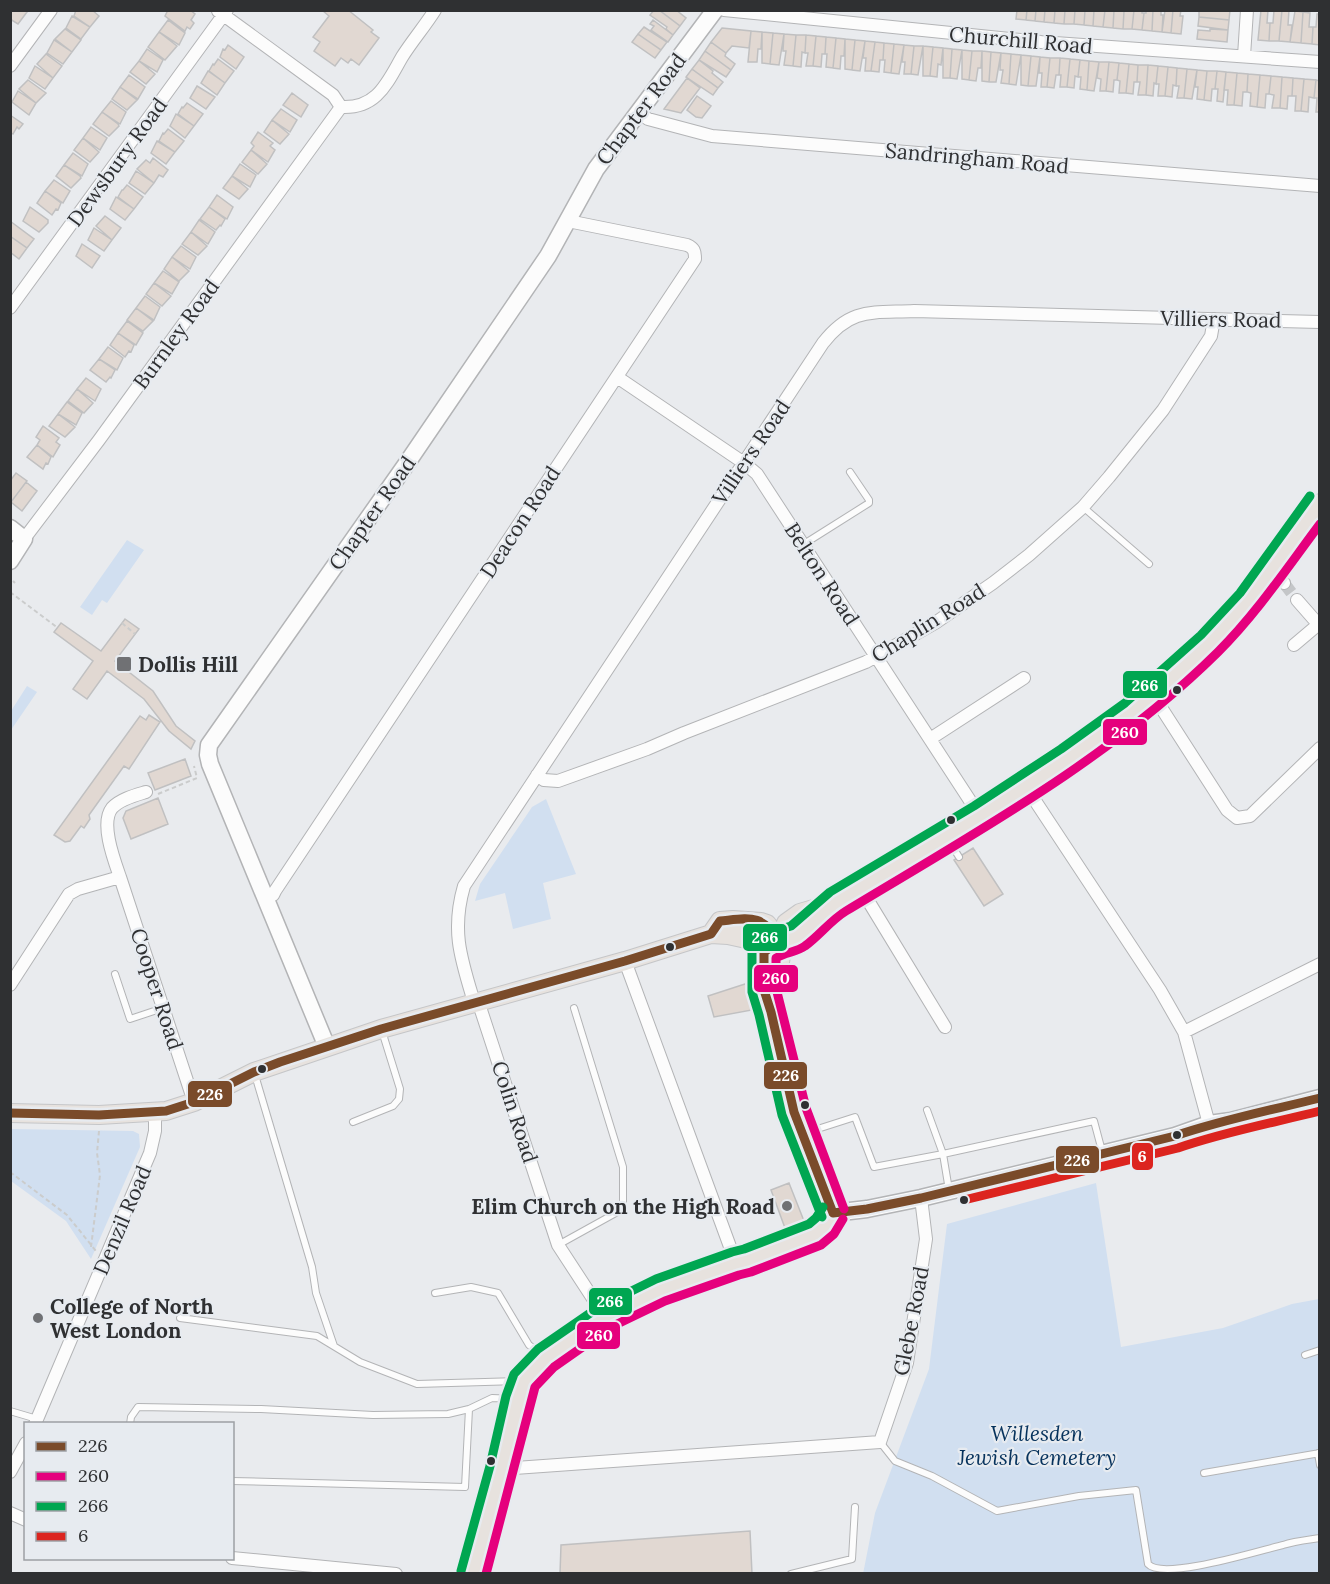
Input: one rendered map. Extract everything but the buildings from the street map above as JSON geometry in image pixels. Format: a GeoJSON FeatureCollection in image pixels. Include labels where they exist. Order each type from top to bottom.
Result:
{"type":"FeatureCollection","features":[{"type":"Feature","properties":{"kind":"main road"},"geometry":{"type":"LineString","coordinates":[[473,1574],[524,1381],[546,1358],[605,1317],[660,1290],[747,1261],[815,1234],[825,1226],[833,1213],[801,1134],[780,1059],[771,1012],[781,956],[780,940],[786,923],[800,913],[837,902],[947,837],[1026,787],[1134,712],[1209,644],[1249,601],[1277,578],[1320,503]]}},
{"type":"Feature","properties":{"kind":"main road"},"geometry":{"type":"LineString","coordinates":[[10,1113],[99,1115],[155,1113],[194,1102],[254,1072],[381,1029],[625,961],[711,934],[720,921],[752,920],[767,924],[780,940]]}},
{"type":"Feature","properties":{"kind":"street"},"geometry":{"type":"LineString","coordinates":[[10,66],[51,10]]}},
{"type":"Feature","properties":{"kind":"street"},"geometry":{"type":"LineString","coordinates":[[222,12],[333,95],[342,108],[355,108],[363,105],[391,80],[402,57],[435,10]]}},
{"type":"Feature","properties":{"kind":"street","name":"Chapter Road"},"geometry":{"type":"LineString","coordinates":[[327,1047],[210,764],[209,745],[405,466],[548,256],[596,170],[715,10]]}},
{"type":"Feature","properties":{"kind":"street","name":"Churchill Road"},"geometry":{"type":"LineString","coordinates":[[724,10],[1041,42],[1320,62]]}},
{"type":"Feature","properties":{"kind":"street"},"geometry":{"type":"LineString","coordinates":[[1244,56],[1247,10]]}},
{"type":"Feature","properties":{"kind":"street","name":"Dewsbury Road"},"geometry":{"type":"LineString","coordinates":[[10,309],[222,12]]}},
{"type":"Feature","properties":{"kind":"street","name":"Burnley Road"},"geometry":{"type":"LineString","coordinates":[[10,561],[17,534],[99,440],[342,108]]}},
{"type":"Feature","properties":{"kind":"street","name":"Sandringham Road"},"geometry":{"type":"LineString","coordinates":[[639,113],[648,119],[712,136],[1320,186]]}},
{"type":"Feature","properties":{"kind":"street","name":"Deacon Road"},"geometry":{"type":"LineString","coordinates":[[265,898],[273,895],[695,259],[695,251],[687,245],[568,221]]}},
{"type":"Feature","properties":{"kind":"street","name":"Villiers Road"},"geometry":{"type":"LineString","coordinates":[[476,1001],[460,951],[457,928],[458,908],[464,886],[835,328],[862,313],[914,311],[1320,322]]}},
{"type":"Feature","properties":{"kind":"street","name":"Chaplin Road"},"geometry":{"type":"LineString","coordinates":[[537,775],[544,780],[558,782],[647,749],[866,662],[935,623],[1029,555],[1083,507],[1163,410],[1211,336],[1214,319]]}},
{"type":"Feature","properties":{"kind":"street","name":"Belton Road"},"geometry":{"type":"LineString","coordinates":[[617,377],[757,474],[980,816]]}},
{"type":"Feature","properties":{"kind":"street"},"geometry":{"type":"LineString","coordinates":[[1294,645],[1319,623],[1297,600]]}},
{"type":"Feature","properties":{"kind":"street"},"geometry":{"type":"LineString","coordinates":[[930,739],[1024,678]]}},
{"type":"Feature","properties":{"kind":"street"},"geometry":{"type":"LineString","coordinates":[[1153,695],[1227,810],[1237,818],[1250,816],[1318,754]]}},
{"type":"Feature","properties":{"kind":"street"},"geometry":{"type":"LineString","coordinates":[[1026,787],[1160,990],[1184,1032],[1209,1124]]}},
{"type":"Feature","properties":{"kind":"street","name":"Cooper Road"},"geometry":{"type":"LineString","coordinates":[[148,795],[118,803],[111,809],[108,819],[110,845],[194,1102]]}},
{"type":"Feature","properties":{"kind":"street"},"geometry":{"type":"LineString","coordinates":[[10,986],[69,894],[78,889],[120,877]]}},
{"type":"Feature","properties":{"kind":"street"},"geometry":{"type":"LineString","coordinates":[[861,889],[945,1027]]}},
{"type":"Feature","properties":{"kind":"street"},"geometry":{"type":"LineString","coordinates":[[625,961],[736,1263]]}},
{"type":"Feature","properties":{"kind":"street"},"geometry":{"type":"LineString","coordinates":[[1184,1032],[1320,964]]}},
{"type":"Feature","properties":{"kind":"street","name":"Colin Road"},"geometry":{"type":"LineString","coordinates":[[476,1001],[558,1245],[605,1317]]}},
{"type":"Feature","properties":{"kind":"street"},"geometry":{"type":"LineString","coordinates":[[833,1213],[867,1209],[949,1191],[1320,1098]]}},
{"type":"Feature","properties":{"kind":"street","name":"Denzil Road"},"geometry":{"type":"LineString","coordinates":[[36,1421],[150,1153],[155,1131],[155,1113]]}},
{"type":"Feature","properties":{"kind":"street","name":"Glebe Road"},"geometry":{"type":"LineString","coordinates":[[880,1442],[907,1364],[926,1239],[921,1197]]}},
{"type":"Feature","properties":{"kind":"street"},"geometry":{"type":"LineString","coordinates":[[502,1469],[880,1442]]}},
{"type":"Feature","properties":{"kind":"street"},"geometry":{"type":"LineString","coordinates":[[10,1472],[24,1447]]}},
{"type":"Feature","properties":{"kind":"street"},"geometry":{"type":"LineString","coordinates":[[10,1513],[24,1519]]}},
{"type":"Feature","properties":{"kind":"street"},"geometry":{"type":"LineString","coordinates":[[234,1558],[396,1574]]}},
{"type":"Feature","properties":{"kind":"lane"},"geometry":{"type":"LineString","coordinates":[[804,544],[869,503],[850,472]]}},
{"type":"Feature","properties":{"kind":"lane"},"geometry":{"type":"LineString","coordinates":[[1083,507],[1149,564]]}},
{"type":"Feature","properties":{"kind":"lane"},"geometry":{"type":"LineString","coordinates":[[947,837],[959,857]]}},
{"type":"Feature","properties":{"kind":"lane"},"geometry":{"type":"LineString","coordinates":[[115,974],[130,1019],[163,1008]]}},
{"type":"Feature","properties":{"kind":"lane"},"geometry":{"type":"LineString","coordinates":[[558,1245],[623,1209],[623,1167],[574,1008]]}},
{"type":"Feature","properties":{"kind":"lane"},"geometry":{"type":"LineString","coordinates":[[353,1122],[393,1106],[399,1099],[400,1089],[381,1029]]}},
{"type":"Feature","properties":{"kind":"lane"},"geometry":{"type":"LineString","coordinates":[[254,1072],[312,1267],[316,1293],[334,1346]]}},
{"type":"Feature","properties":{"kind":"lane"},"geometry":{"type":"LineString","coordinates":[[927,1110],[943,1155],[949,1191]]}},
{"type":"Feature","properties":{"kind":"lane"},"geometry":{"type":"LineString","coordinates":[[801,1134],[855,1117],[874,1167],[943,1155],[1094,1121],[1102,1153]]}},
{"type":"Feature","properties":{"kind":"lane"},"geometry":{"type":"LineString","coordinates":[[435,1293],[471,1287],[498,1293],[529,1345],[546,1358]]}},
{"type":"Feature","properties":{"kind":"lane"},"geometry":{"type":"LineString","coordinates":[[180,1318],[317,1336],[360,1362],[417,1384],[524,1381]]}},
{"type":"Feature","properties":{"kind":"lane"},"geometry":{"type":"LineString","coordinates":[[1305,1355],[1320,1350]]}},
{"type":"Feature","properties":{"kind":"lane"},"geometry":{"type":"LineString","coordinates":[[130,1422],[138,1407],[261,1409],[374,1415],[448,1414],[469,1409],[492,1398],[518,1399]]}},
{"type":"Feature","properties":{"kind":"lane"},"geometry":{"type":"LineString","coordinates":[[234,1481],[465,1488],[469,1409]]}},
{"type":"Feature","properties":{"kind":"lane"},"geometry":{"type":"LineString","coordinates":[[10,1411],[36,1421]]}},
{"type":"Feature","properties":{"kind":"lane"},"geometry":{"type":"LineString","coordinates":[[880,1442],[895,1461],[932,1476],[997,1511],[1079,1496],[1136,1490],[1148,1564],[1156,1569],[1198,1566],[1285,1544],[1320,1538]]}},
{"type":"Feature","properties":{"kind":"lane"},"geometry":{"type":"LineString","coordinates":[[1204,1473],[1319,1453],[1320,1465]]}},
{"type":"Feature","properties":{"kind":"lane"},"geometry":{"type":"LineString","coordinates":[[791,1574],[852,1559],[855,1507]]}},
{"type":"Feature","properties":{"kind":"path"},"geometry":{"type":"LineString","coordinates":[[10,592],[58,628]]}},
{"type":"Feature","properties":{"kind":"path"},"geometry":{"type":"LineString","coordinates":[[122,623],[135,634]]}},
{"type":"Feature","properties":{"kind":"path"},"geometry":{"type":"LineString","coordinates":[[148,795],[197,778],[194,771]]}},
{"type":"Feature","properties":{"kind":"path"},"geometry":{"type":"LineString","coordinates":[[91,1247],[100,1176],[97,1153],[99,1125]]}},
{"type":"Feature","properties":{"kind":"path"},"geometry":{"type":"LineString","coordinates":[[10,1172],[67,1215],[91,1247],[106,1258]]}},
{"type":"Feature","properties":{"kind":"green space"},"geometry":{"type":"Polygon","coordinates":[[[127,540],[144,550],[107,603],[102,600],[92,615],[80,607],[127,540]]]}},
{"type":"Feature","properties":{"kind":"green space"},"geometry":{"type":"Polygon","coordinates":[[[27,686],[37,692],[11,730],[11,711],[27,686]]]}},
{"type":"Feature","properties":{"kind":"green space"},"geometry":{"type":"Polygon","coordinates":[[[546,799],[576,874],[543,883],[551,919],[513,929],[505,893],[475,901],[480,884],[532,807],[546,799]]]}},
{"type":"Feature","properties":{"kind":"green space"},"geometry":{"type":"Polygon","coordinates":[[[11,1129],[133,1131],[139,1134],[140,1147],[91,1259],[66,1221],[11,1181],[11,1129]]]}},
{"type":"Feature","properties":{"kind":"green space","name":"Willesden Jewish Cemetery"},"geometry":{"type":"Polygon","coordinates":[[[1096,1183],[1121,1347],[1223,1328],[1292,1304],[1319,1299],[1319,1573],[863,1574],[875,1513],[929,1369],[947,1224],[1096,1183]]]}},
{"type":"Feature","properties":{"kind":"tunnel"},"geometry":{"type":"LineString","coordinates":[[1284,583],[1297,600]]}},
{"type":"Feature","properties":{"kind":"transit line","name":"266"},"geometry":{"type":"LineString","coordinates":[[822,1217],[782,1115],[752,992],[754,945],[774,931],[791,926],[830,892],[974,806],[1061,749],[1125,703],[1201,635],[1240,593],[1310,496]]}},
{"type":"Feature","properties":{"kind":"transit line","name":"260"},"geometry":{"type":"LineString","coordinates":[[844,1209],[806,1108],[776,988],[776,958],[805,946],[841,915],[1040,792],[1132,727],[1176,691],[1246,622],[1320,524]]}},
{"type":"Feature","properties":{"kind":"transit line","name":"226"},"geometry":{"type":"LineString","coordinates":[[10,1113],[99,1115],[166,1111],[194,1102],[254,1072],[280,1062],[381,1029],[625,961],[711,934],[720,921],[748,919],[761,922],[780,941]]}},
{"type":"Feature","properties":{"kind":"transit line","name":"226"},"geometry":{"type":"LineString","coordinates":[[780,941],[764,952],[764,990],[794,1112],[833,1213]]}},
{"type":"Feature","properties":{"kind":"transit line","name":"226"},"geometry":{"type":"LineString","coordinates":[[833,1213],[921,1198],[1320,1098]]}},
{"type":"Feature","properties":{"kind":"transit line","name":"6"},"geometry":{"type":"LineString","coordinates":[[964,1200],[1320,1111]]}},
{"type":"Feature","properties":{"kind":"transit line","name":"266"},"geometry":{"type":"LineString","coordinates":[[461,1571],[490,1466],[506,1396],[514,1374],[538,1349],[599,1307],[656,1279],[809,1224],[823,1207]]}},
{"type":"Feature","properties":{"kind":"transit line","name":"260"},"geometry":{"type":"LineString","coordinates":[[486,1574],[535,1387],[554,1367],[611,1327],[665,1301],[821,1245],[834,1234],[843,1219]]}},
{"type":"Feature","properties":{"kind":"place","name":"Dollis Hill"},"geometry":{"type":"Point","coordinates":[124,664]}},
{"type":"Feature","properties":{"kind":"place","name":"Elim Church on the High Road"},"geometry":{"type":"Point","coordinates":[787,1206]}},
{"type":"Feature","properties":{"kind":"place","name":"College of North West London"},"geometry":{"type":"Point","coordinates":[38,1318]}}]}
